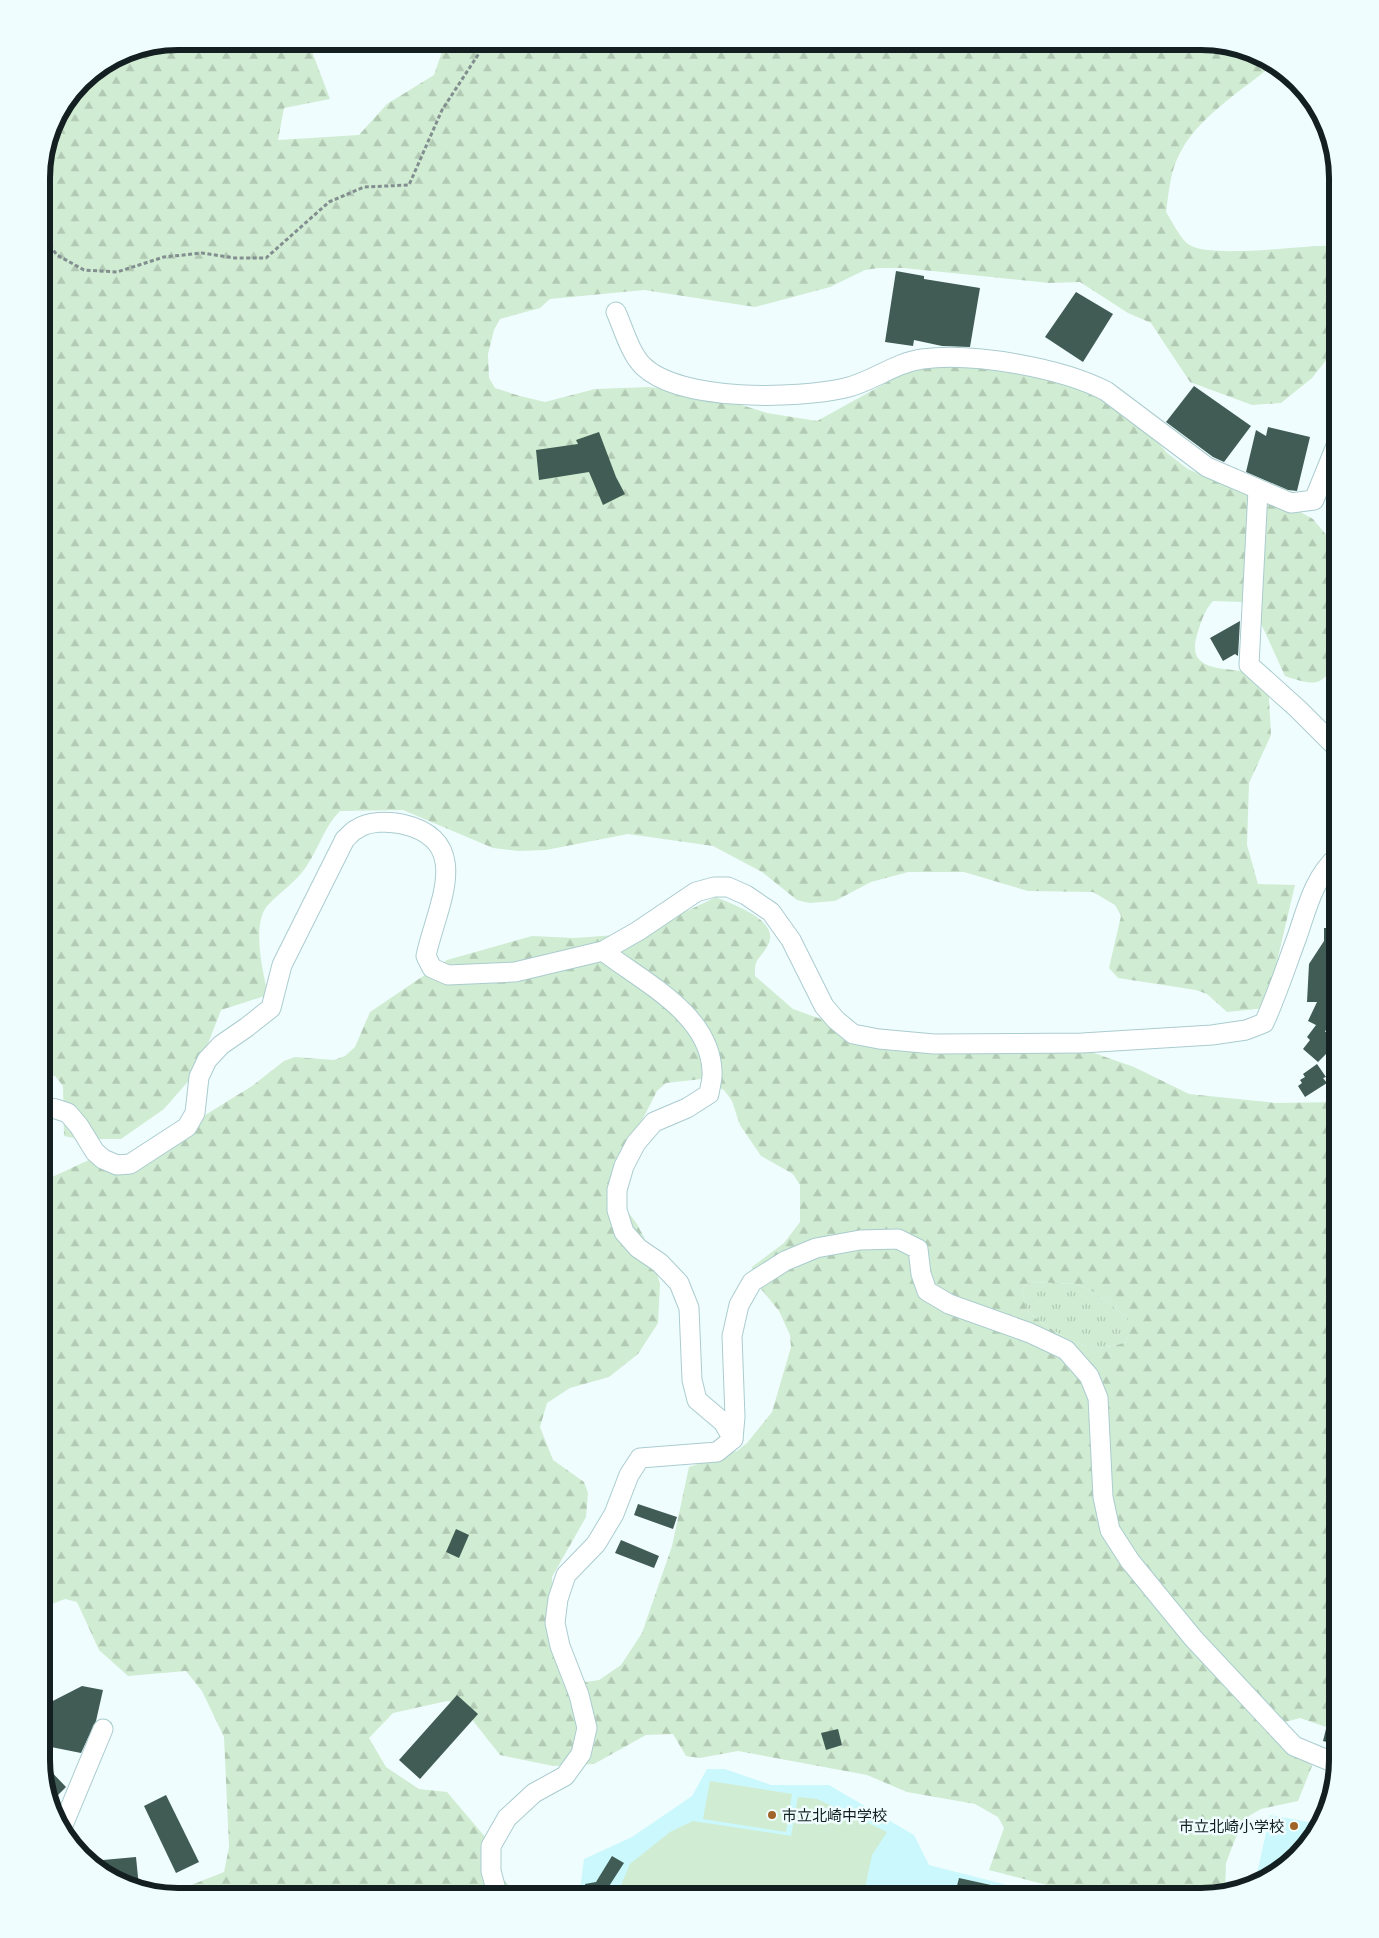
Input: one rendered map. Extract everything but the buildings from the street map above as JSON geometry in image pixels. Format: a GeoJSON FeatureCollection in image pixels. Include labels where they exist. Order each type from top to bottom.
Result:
{"type":"FeatureCollection","features":[{"type":"Feature","properties":{"kind":"street"},"geometry":{"type":"LineString","coordinates":[[616,312],[636,358],[644,367],[654,375],[681,385],[714,392],[745,395],[809,393],[860,384],[898,365],[924,359],[970,359],[1048,371],[1088,382],[1106,391],[1208,467],[1291,503],[1314,500],[1329,463]]}},
{"type":"Feature","properties":{"kind":"street"},"geometry":{"type":"LineString","coordinates":[[1258,490],[1249,665],[1329,740]]}},
{"type":"Feature","properties":{"kind":"street"},"geometry":{"type":"LineString","coordinates":[[50,1108],[68,1113],[79,1126],[95,1152],[103,1159],[117,1165],[130,1164],[187,1127],[195,1113],[199,1077],[208,1060],[221,1045],[271,1008],[282,965],[345,839],[357,828],[375,823],[396,823],[415,827],[434,838],[446,856],[446,878],[442,900],[426,956],[432,968],[448,975],[515,972],[603,951],[638,931],[696,892],[714,887],[728,887],[746,895],[771,912],[791,940],[824,1006],[836,1020],[853,1034],[879,1039],[934,1044],[1082,1043],[1212,1035],[1246,1030],[1264,1023],[1274,1002],[1313,891],[1329,864]]}},
{"type":"Feature","properties":{"kind":"street"},"geometry":{"type":"LineString","coordinates":[[603,951],[680,1008],[697,1028],[709,1050],[712,1072],[709,1094],[687,1108],[654,1122],[636,1143],[624,1166],[617,1190],[617,1210],[624,1232],[638,1248],[660,1264],[679,1283],[689,1308],[692,1380],[697,1400],[723,1422],[733,1439]]}},
{"type":"Feature","properties":{"kind":"street"},"geometry":{"type":"LineString","coordinates":[[496,1888],[491,1871],[491,1846],[507,1818],[534,1793],[565,1776],[582,1754],[587,1728],[580,1695],[560,1646],[555,1623],[558,1599],[566,1575],[596,1544],[614,1514],[629,1474],[640,1458],[717,1452],[733,1439],[735,1417],[732,1336],[739,1306],[752,1282],[785,1261],[816,1248],[860,1240],[898,1239],[918,1249],[921,1274],[927,1291],[949,1304],[1030,1333],[1066,1350],[1090,1376],[1098,1398],[1103,1497],[1110,1530],[1130,1561],[1193,1638],[1294,1746],[1329,1761]]}},
{"type":"Feature","properties":{"kind":"street"},"geometry":{"type":"LineString","coordinates":[[65,1820],[102,1729]]}},
{"type":"Feature","properties":{"kind":"path"},"geometry":{"type":"LineString","coordinates":[[50,245],[58,255],[84,270],[117,272],[164,257],[202,253],[235,258],[266,258],[329,202],[364,188],[409,184],[442,110],[481,50]]}},
{"type":"Feature","properties":{"kind":"shaded area","name":"市立北崎中学校"},"geometry":{"type":"Polygon","coordinates":[[[707,1769],[725,1769],[771,1785],[829,1785],[914,1835],[929,1865],[1019,1888],[580,1888],[584,1859],[632,1837],[692,1796],[707,1769]]]}},
{"type":"Feature","properties":{"kind":"shaded area","name":"市立北崎小学校"},"geometry":{"type":"Polygon","coordinates":[[[1328,1770],[1328,1770],[1325,1793],[1318,1812],[1328,1770]]]}},
{"type":"Feature","properties":{"kind":"shaded area","name":"市立北崎小学校"},"geometry":{"type":"Polygon","coordinates":[[[1270,1815],[1313,1823],[1292,1851],[1279,1862],[1257,1875],[1270,1815]]]}},
{"type":"Feature","properties":{"kind":"green space"},"geometry":{"type":"Polygon","coordinates":[[[311,50],[330,99],[284,108],[278,140],[359,135],[387,104],[434,75],[443,50],[1209,50],[1226,52],[1242,57],[1268,69],[1220,107],[1187,141],[1174,167],[1166,212],[1185,242],[1199,249],[1237,251],[1329,246],[1329,356],[1312,378],[1281,403],[1252,405],[1190,382],[1151,323],[1128,313],[1080,282],[1049,283],[903,268],[865,270],[830,287],[755,307],[644,290],[550,299],[540,308],[500,319],[494,330],[488,354],[489,378],[495,388],[545,402],[595,389],[649,387],[703,393],[767,413],[817,421],[913,368],[1006,363],[1058,374],[1144,426],[1167,453],[1188,469],[1240,491],[1280,501],[1313,519],[1329,538],[1328,674],[1318,682],[1311,683],[1285,676],[1253,606],[1240,602],[1213,601],[1201,621],[1195,649],[1198,658],[1205,664],[1249,672],[1259,675],[1268,682],[1271,735],[1249,783],[1247,845],[1258,884],[1295,885],[1266,1008],[1227,1012],[1207,994],[1196,990],[1118,978],[1109,968],[1121,916],[1115,905],[1093,892],[1028,891],[964,872],[908,872],[871,882],[835,901],[809,903],[797,900],[762,872],[713,846],[628,834],[546,850],[519,851],[493,848],[403,810],[340,811],[334,817],[311,860],[302,872],[268,905],[263,913],[259,936],[268,995],[221,1010],[198,1070],[164,1109],[121,1139],[79,1139],[64,1136],[63,1086],[55,1076],[50,1076],[50,170],[54,145],[63,121],[76,100],[100,76],[121,63],[145,54],[161,51],[311,50]]]}},
{"type":"Feature","properties":{"kind":"green space"},"geometry":{"type":"Polygon","coordinates":[[[716,897],[743,909],[762,921],[768,928],[770,936],[768,945],[755,965],[755,976],[793,1009],[874,1038],[1071,1045],[1134,1067],[1189,1094],[1276,1103],[1329,1102],[1329,1728],[1300,1718],[1274,1725],[1312,1766],[1298,1801],[1261,1809],[1249,1816],[1236,1837],[1226,1863],[1225,1886],[1201,1888],[1058,1888],[989,1870],[1004,1828],[998,1817],[975,1804],[907,1792],[867,1775],[738,1751],[700,1758],[686,1756],[673,1734],[646,1735],[594,1764],[553,1766],[500,1755],[459,1703],[447,1701],[393,1713],[369,1738],[386,1767],[419,1789],[447,1792],[491,1844],[503,1879],[512,1888],[184,1888],[224,1872],[229,1847],[224,1737],[202,1691],[186,1671],[128,1676],[99,1650],[77,1602],[65,1599],[50,1605],[50,1178],[91,1159],[127,1157],[173,1135],[252,1086],[284,1061],[295,1057],[334,1060],[345,1056],[355,1047],[370,1012],[447,960],[532,936],[575,938],[642,933],[716,897]],[[702,1079],[666,1083],[657,1091],[611,1181],[616,1196],[637,1224],[649,1247],[660,1284],[658,1323],[638,1354],[609,1377],[570,1388],[547,1403],[540,1427],[553,1460],[584,1482],[588,1493],[586,1517],[552,1577],[557,1655],[575,1677],[586,1682],[599,1680],[621,1665],[642,1633],[672,1546],[689,1467],[737,1451],[747,1443],[772,1412],[791,1347],[790,1335],[779,1311],[753,1279],[752,1267],[784,1243],[800,1222],[800,1185],[793,1174],[761,1156],[740,1125],[732,1101],[724,1090],[702,1079]],[[1031,1282],[1025,1285],[1022,1290],[1025,1305],[1036,1319],[1075,1342],[1094,1347],[1104,1347],[1126,1342],[1128,1337],[1128,1318],[1094,1292],[1076,1284],[1031,1282]]]}},
{"type":"Feature","properties":{"kind":"green space"},"geometry":{"type":"Polygon","coordinates":[[[1031,1282],[1076,1284],[1094,1292],[1128,1318],[1128,1337],[1126,1342],[1104,1347],[1094,1347],[1066,1338],[1036,1319],[1027,1309],[1022,1290],[1025,1285],[1031,1282]]]}},
{"type":"Feature","properties":{"kind":"green space"},"geometry":{"type":"Polygon","coordinates":[[[710,1781],[792,1794],[786,1832],[703,1819],[710,1781]]]}},
{"type":"Feature","properties":{"kind":"green space"},"geometry":{"type":"Polygon","coordinates":[[[798,1797],[817,1799],[887,1832],[872,1855],[865,1888],[620,1888],[630,1864],[670,1832],[693,1821],[791,1836],[798,1797]]]}},
{"type":"Feature","properties":{"kind":"place","name":"市立北崎中学校"},"geometry":{"type":"Point","coordinates":[772,1815]}},
{"type":"Feature","properties":{"kind":"place","name":"市立北崎小学校"},"geometry":{"type":"Point","coordinates":[1294,1826]}}]}
